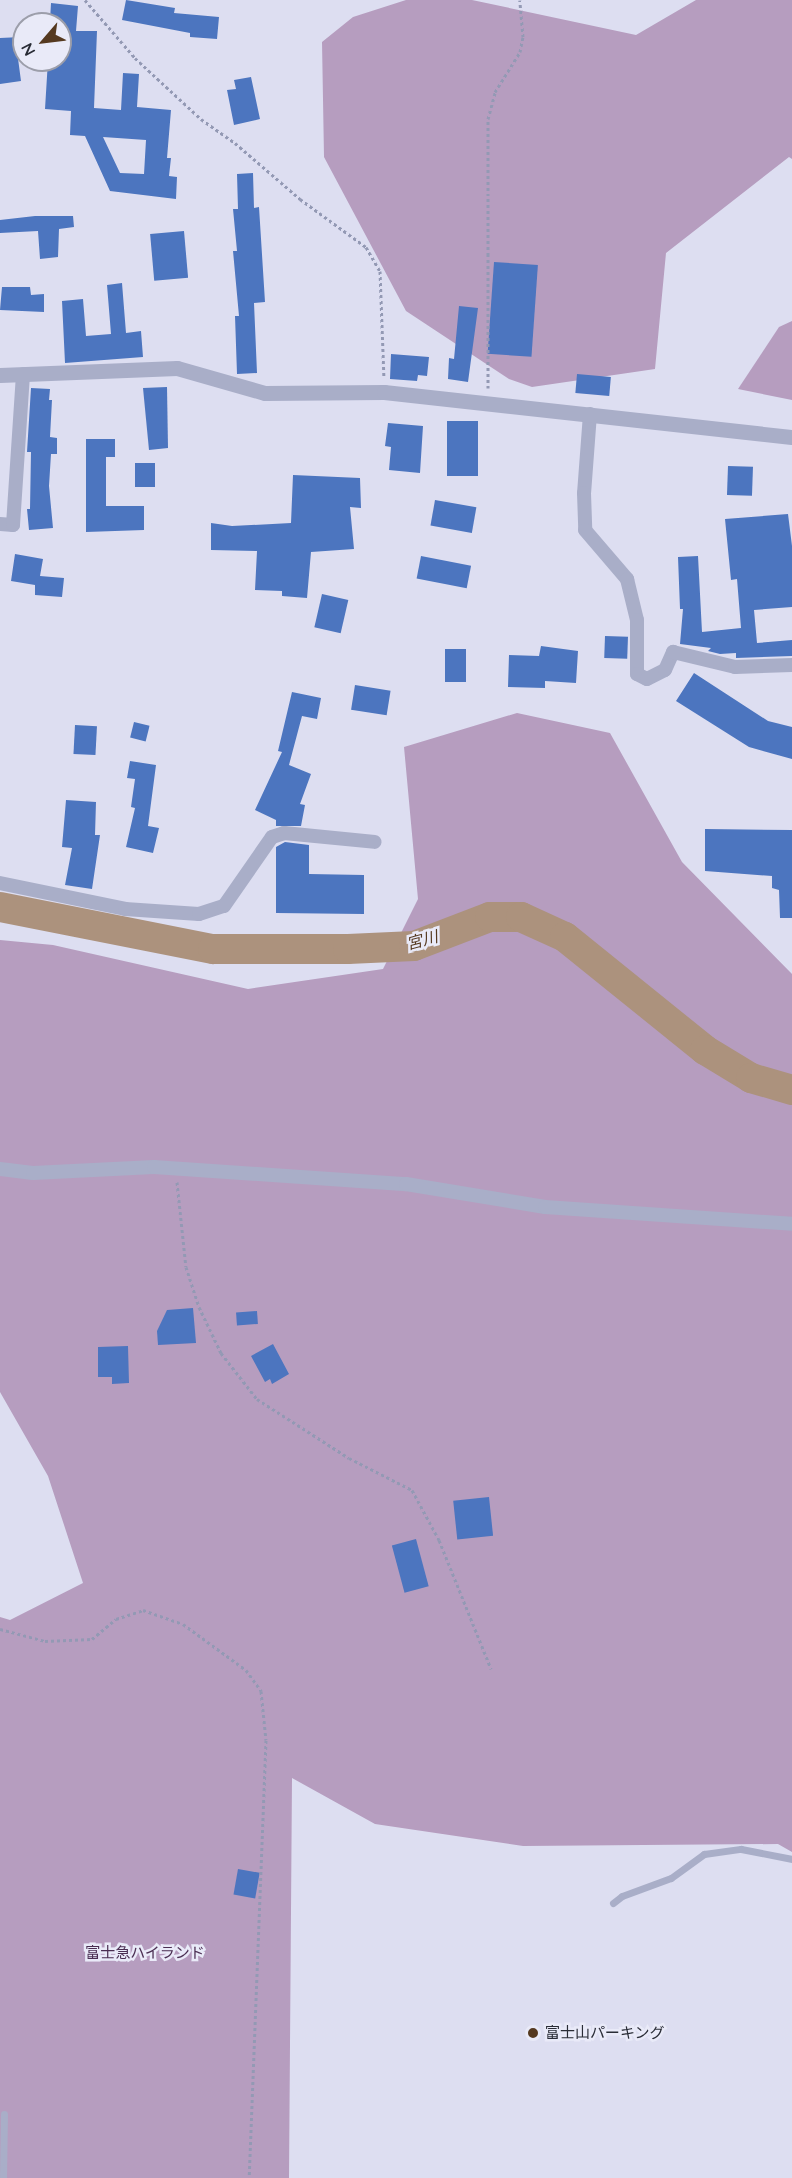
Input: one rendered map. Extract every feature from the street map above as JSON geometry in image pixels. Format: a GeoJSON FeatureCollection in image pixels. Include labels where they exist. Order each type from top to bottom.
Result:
{"type":"FeatureCollection","features":[{"type":"Feature","properties":{"kind":"street"},"geometry":{"type":"LineString","coordinates":[[0,375],[177,368],[265,393],[384,392],[792,437]]}},
{"type":"Feature","properties":{"kind":"street"},"geometry":{"type":"LineString","coordinates":[[0,524],[13,525],[23,374]]}},
{"type":"Feature","properties":{"kind":"street"},"geometry":{"type":"LineString","coordinates":[[590,414],[584,493],[585,530],[627,579],[637,620],[637,674],[647,679],[665,670],[673,652],[735,668],[792,665]]}},
{"type":"Feature","properties":{"kind":"street"},"geometry":{"type":"LineString","coordinates":[[0,883],[125,909],[199,914],[224,906],[272,837],[284,833],[375,842]]}},
{"type":"Feature","properties":{"kind":"street"},"geometry":{"type":"LineString","coordinates":[[0,1168],[33,1173],[176,1169],[406,1184],[545,1207],[792,1224]]}},
{"type":"Feature","properties":{"kind":"lane"},"geometry":{"type":"LineString","coordinates":[[613,1903],[622,1896],[671,1878],[704,1854],[741,1849],[792,1858]]}},
{"type":"Feature","properties":{"kind":"lane"},"geometry":{"type":"LineString","coordinates":[[3,2178],[4,2114]]}},
{"type":"Feature","properties":{"kind":"path"},"geometry":{"type":"LineString","coordinates":[[85,0],[135,58],[201,119],[235,142],[300,199],[366,247],[380,271],[384,392]]}},
{"type":"Feature","properties":{"kind":"path"},"geometry":{"type":"LineString","coordinates":[[488,402],[488,119],[495,92],[520,52],[523,38],[520,0]]}},
{"type":"Feature","properties":{"kind":"path"},"geometry":{"type":"LineString","coordinates":[[176,1169],[186,1267],[199,1307],[221,1353],[257,1398],[349,1458],[412,1490],[439,1540],[491,1670]]}},
{"type":"Feature","properties":{"kind":"path"},"geometry":{"type":"LineString","coordinates":[[0,1629],[45,1641],[92,1639],[116,1619],[143,1610],[183,1624],[246,1670],[261,1691],[266,1740],[249,2178]]}},
{"type":"Feature","properties":{"kind":"green space"},"geometry":{"type":"Polygon","coordinates":[[[406,0],[472,0],[636,35],[696,0],[792,0],[792,159],[789,157],[666,253],[655,369],[532,387],[509,379],[406,311],[324,157],[322,42],[353,17],[406,0]]]}},
{"type":"Feature","properties":{"kind":"green space"},"geometry":{"type":"Polygon","coordinates":[[[792,321],[792,400],[738,389],[779,327],[792,321]]]}},
{"type":"Feature","properties":{"kind":"green space","name":"富士急ハイランド"},"geometry":{"type":"Polygon","coordinates":[[[517,713],[610,733],[682,862],[792,974],[792,1852],[778,1844],[523,1846],[375,1824],[292,1778],[289,2178],[0,2178],[0,1617],[10,1620],[83,1583],[48,1476],[0,1392],[0,940],[53,945],[248,989],[383,969],[418,899],[404,747],[517,713]]]}},
{"type":"Feature","properties":{"kind":"building"},"geometry":{"type":"Polygon","coordinates":[[[126,0],[175,8],[174,13],[219,17],[217,39],[190,37],[190,33],[122,20],[126,0]]]}},
{"type":"Feature","properties":{"kind":"building"},"geometry":{"type":"Polygon","coordinates":[[[51,3],[78,6],[76,31],[97,31],[94,108],[121,110],[123,73],[139,74],[137,107],[171,110],[167,158],[171,158],[169,176],[177,177],[176,199],[110,191],[85,136],[70,135],[71,111],[45,109],[47,72],[72,72],[72,12],[50,12],[51,3]],[[103,137],[120,173],[144,174],[146,140],[103,137]]]}},
{"type":"Feature","properties":{"kind":"building"},"geometry":{"type":"Polygon","coordinates":[[[12,37],[12,72],[20,72],[21,81],[0,84],[0,38],[12,37]]]}},
{"type":"Feature","properties":{"kind":"building"},"geometry":{"type":"Polygon","coordinates":[[[251,77],[260,119],[234,125],[227,90],[236,89],[234,80],[251,77]]]}},
{"type":"Feature","properties":{"kind":"building"},"geometry":{"type":"Polygon","coordinates":[[[253,173],[254,208],[259,207],[265,302],[254,303],[257,373],[237,374],[235,316],[239,316],[233,251],[237,251],[233,209],[238,209],[237,174],[253,173]]]}},
{"type":"Feature","properties":{"kind":"building"},"geometry":{"type":"Polygon","coordinates":[[[35,216],[73,216],[74,227],[59,229],[58,257],[40,259],[38,231],[0,233],[0,220],[35,216]]]}},
{"type":"Feature","properties":{"kind":"building"},"geometry":{"type":"Polygon","coordinates":[[[184,231],[188,278],[154,281],[150,234],[184,231]]]}},
{"type":"Feature","properties":{"kind":"building"},"geometry":{"type":"Polygon","coordinates":[[[494,262],[538,265],[531,357],[488,354],[494,262]]]}},
{"type":"Feature","properties":{"kind":"building"},"geometry":{"type":"Polygon","coordinates":[[[122,283],[126,333],[141,331],[143,357],[65,363],[62,301],[83,299],[86,336],[111,334],[107,285],[122,283]]]}},
{"type":"Feature","properties":{"kind":"building"},"geometry":{"type":"Polygon","coordinates":[[[2,287],[30,287],[31,295],[44,294],[44,312],[0,310],[2,287]]]}},
{"type":"Feature","properties":{"kind":"building"},"geometry":{"type":"Polygon","coordinates":[[[459,306],[478,308],[468,382],[448,379],[449,358],[454,359],[459,306]]]}},
{"type":"Feature","properties":{"kind":"building"},"geometry":{"type":"Polygon","coordinates":[[[391,354],[429,357],[427,376],[418,375],[417,381],[390,379],[391,354]]]}},
{"type":"Feature","properties":{"kind":"building"},"geometry":{"type":"Polygon","coordinates":[[[577,374],[611,377],[609,396],[575,393],[577,374]]]}},
{"type":"Feature","properties":{"kind":"building"},"geometry":{"type":"Polygon","coordinates":[[[167,387],[168,448],[149,450],[143,388],[167,387]]]}},
{"type":"Feature","properties":{"kind":"building"},"geometry":{"type":"Polygon","coordinates":[[[31,388],[50,389],[49,400],[52,400],[50,437],[57,438],[57,454],[51,454],[49,486],[53,528],[29,530],[27,509],[30,509],[31,452],[27,452],[31,388]]]}},
{"type":"Feature","properties":{"kind":"building"},"geometry":{"type":"Polygon","coordinates":[[[447,421],[478,421],[478,476],[447,476],[447,421]]]}},
{"type":"Feature","properties":{"kind":"building"},"geometry":{"type":"Polygon","coordinates":[[[388,423],[423,426],[420,473],[389,470],[391,447],[385,446],[388,423]]]}},
{"type":"Feature","properties":{"kind":"building"},"geometry":{"type":"Polygon","coordinates":[[[86,439],[115,439],[115,457],[106,457],[106,506],[144,506],[144,530],[86,532],[86,439]]]}},
{"type":"Feature","properties":{"kind":"building"},"geometry":{"type":"Polygon","coordinates":[[[135,463],[155,463],[155,487],[135,487],[135,463]]]}},
{"type":"Feature","properties":{"kind":"building"},"geometry":{"type":"Polygon","coordinates":[[[728,466],[753,467],[752,496],[727,495],[728,466]]]}},
{"type":"Feature","properties":{"kind":"building"},"geometry":{"type":"Polygon","coordinates":[[[293,475],[360,478],[361,508],[350,507],[354,549],[311,552],[307,598],[282,596],[282,591],[255,590],[257,551],[211,550],[211,523],[232,526],[291,523],[293,475]]]}},
{"type":"Feature","properties":{"kind":"building"},"geometry":{"type":"Polygon","coordinates":[[[435,500],[476,507],[472,533],[430,526],[435,500]]]}},
{"type":"Feature","properties":{"kind":"building"},"geometry":{"type":"Polygon","coordinates":[[[788,514],[792,546],[792,607],[754,610],[757,643],[792,640],[792,656],[736,658],[736,653],[720,654],[708,651],[711,648],[680,644],[683,609],[680,609],[678,557],[698,556],[702,632],[741,628],[737,579],[731,580],[725,519],[788,514]]]}},
{"type":"Feature","properties":{"kind":"building"},"geometry":{"type":"Polygon","coordinates":[[[15,554],[43,559],[40,576],[64,578],[62,597],[35,595],[35,585],[11,581],[15,554]]]}},
{"type":"Feature","properties":{"kind":"building"},"geometry":{"type":"Polygon","coordinates":[[[421,556],[471,566],[467,588],[417,579],[421,556]]]}},
{"type":"Feature","properties":{"kind":"building"},"geometry":{"type":"Polygon","coordinates":[[[322,594],[348,600],[341,633],[314,627],[322,594]]]}},
{"type":"Feature","properties":{"kind":"building"},"geometry":{"type":"Polygon","coordinates":[[[605,636],[628,637],[627,659],[604,658],[605,636]]]}},
{"type":"Feature","properties":{"kind":"building"},"geometry":{"type":"Polygon","coordinates":[[[541,646],[578,651],[576,683],[545,681],[545,688],[508,687],[509,655],[539,656],[541,646]]]}},
{"type":"Feature","properties":{"kind":"building"},"geometry":{"type":"Polygon","coordinates":[[[445,649],[466,649],[466,682],[445,682],[445,649]]]}},
{"type":"Feature","properties":{"kind":"building"},"geometry":{"type":"Polygon","coordinates":[[[694,673],[768,721],[792,727],[792,759],[749,747],[676,701],[694,673]]]}},
{"type":"Feature","properties":{"kind":"building"},"geometry":{"type":"Polygon","coordinates":[[[355,685],[391,691],[387,715],[351,710],[355,685]]]}},
{"type":"Feature","properties":{"kind":"building"},"geometry":{"type":"Polygon","coordinates":[[[292,692],[321,698],[317,719],[302,716],[289,765],[311,774],[300,804],[305,805],[301,826],[276,826],[276,820],[255,810],[282,752],[278,751],[292,692]]]}},
{"type":"Feature","properties":{"kind":"building"},"geometry":{"type":"Polygon","coordinates":[[[134,722],[150,726],[146,741],[130,738],[134,722]]]}},
{"type":"Feature","properties":{"kind":"building"},"geometry":{"type":"Polygon","coordinates":[[[75,725],[97,726],[95,755],[73,754],[75,725]]]}},
{"type":"Feature","properties":{"kind":"building"},"geometry":{"type":"Polygon","coordinates":[[[130,761],[156,765],[148,826],[159,828],[153,853],[126,847],[135,808],[131,807],[135,779],[127,778],[130,761]]]}},
{"type":"Feature","properties":{"kind":"building"},"geometry":{"type":"Polygon","coordinates":[[[66,800],[96,802],[95,835],[100,835],[92,889],[65,885],[72,848],[62,847],[66,800]]]}},
{"type":"Feature","properties":{"kind":"building"},"geometry":{"type":"Polygon","coordinates":[[[705,829],[792,830],[792,918],[780,918],[779,890],[772,888],[772,876],[705,871],[705,829]]]}},
{"type":"Feature","properties":{"kind":"building"},"geometry":{"type":"Polygon","coordinates":[[[285,842],[309,845],[309,874],[364,875],[364,914],[276,913],[276,847],[285,842]]]}},
{"type":"Feature","properties":{"kind":"building"},"geometry":{"type":"Polygon","coordinates":[[[193,1308],[196,1343],[158,1345],[157,1331],[167,1310],[193,1308]]]}},
{"type":"Feature","properties":{"kind":"building"},"geometry":{"type":"Polygon","coordinates":[[[257,1311],[258,1324],[237,1325],[236,1312],[257,1311]]]}},
{"type":"Feature","properties":{"kind":"building"},"geometry":{"type":"Polygon","coordinates":[[[273,1344],[289,1374],[272,1384],[270,1379],[265,1382],[251,1356],[273,1344]]]}},
{"type":"Feature","properties":{"kind":"building"},"geometry":{"type":"Polygon","coordinates":[[[128,1346],[129,1383],[112,1384],[112,1377],[98,1377],[98,1347],[128,1346]]]}},
{"type":"Feature","properties":{"kind":"building"},"geometry":{"type":"Polygon","coordinates":[[[489,1497],[493,1536],[457,1540],[453,1501],[489,1497]]]}},
{"type":"Feature","properties":{"kind":"building"},"geometry":{"type":"Polygon","coordinates":[[[416,1539],[429,1586],[405,1593],[392,1545],[416,1539]]]}},
{"type":"Feature","properties":{"kind":"building"},"geometry":{"type":"Polygon","coordinates":[[[238,1869],[260,1873],[255,1898],[233,1895],[238,1869]]]}},
{"type":"Feature","properties":{"kind":"waterway","name":"宮川"},"geometry":{"type":"LineString","coordinates":[[0,907],[213,949],[348,949],[414,946],[490,917],[521,917],[565,937],[705,1050],[751,1078],[792,1090]]}},
{"type":"Feature","properties":{"kind":"place","name":"富士山パーキング"},"geometry":{"type":"Point","coordinates":[533,2033]}}]}
